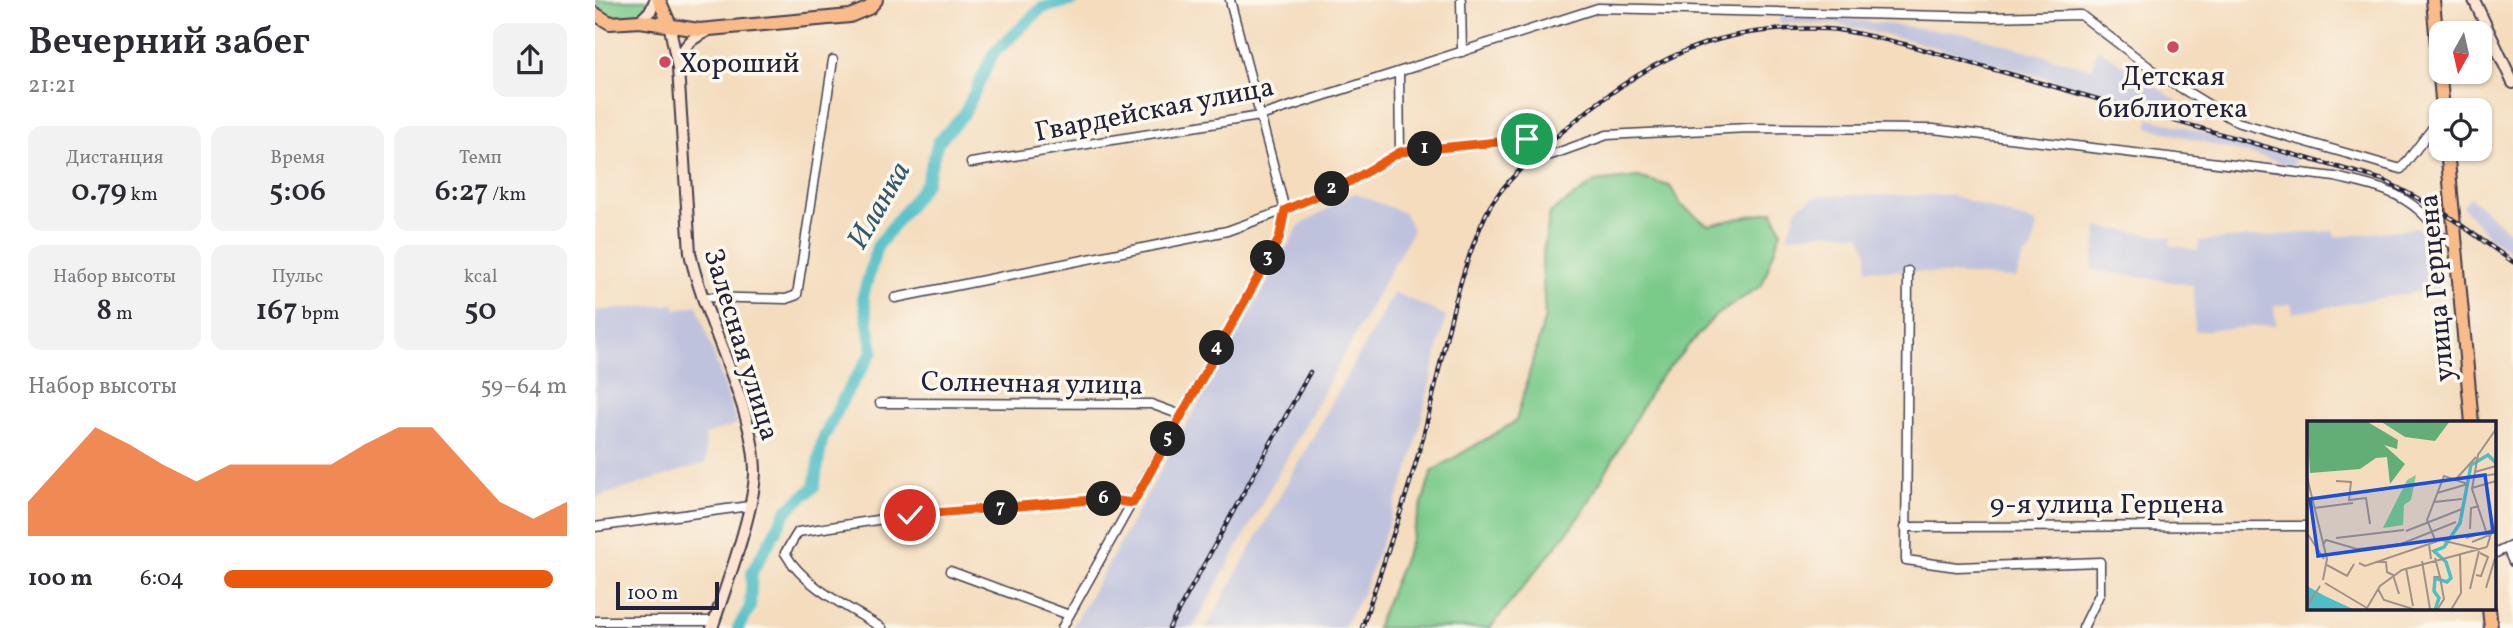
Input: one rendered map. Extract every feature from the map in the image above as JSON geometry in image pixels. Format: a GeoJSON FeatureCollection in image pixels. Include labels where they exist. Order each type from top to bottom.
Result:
{"type":"FeatureCollection","features":[{"type":"Feature","properties":{"kind":"main road"},"geometry":{"type":"LineString","coordinates":[[657,0],[669,23]]}},
{"type":"Feature","properties":{"kind":"main road"},"geometry":{"type":"LineString","coordinates":[[595,15],[610,23],[669,23],[711,30],[850,16],[869,8],[876,0]]}},
{"type":"Feature","properties":{"kind":"main road"},"geometry":{"type":"LineString","coordinates":[[2433,0],[2442,98]]}},
{"type":"Feature","properties":{"kind":"main road","name":"улица Герцена"},"geometry":{"type":"LineString","coordinates":[[2448,161],[2472,421]]}},
{"type":"Feature","properties":{"kind":"main road"},"geometry":{"type":"LineString","coordinates":[[2489,610],[2491,628]]}},
{"type":"Feature","properties":{"kind":"street"},"geometry":{"type":"LineString","coordinates":[[640,21],[657,0]]}},
{"type":"Feature","properties":{"kind":"street"},"geometry":{"type":"LineString","coordinates":[[1062,628],[1279,239],[1285,210],[1230,0]]}},
{"type":"Feature","properties":{"kind":"street"},"geometry":{"type":"LineString","coordinates":[[1461,0],[1462,52]]}},
{"type":"Feature","properties":{"kind":"street"},"geometry":{"type":"LineString","coordinates":[[2474,0],[2513,83]]}},
{"type":"Feature","properties":{"kind":"street","name":"Гвардейская улица"},"geometry":{"type":"LineString","coordinates":[[971,163],[1260,116],[1328,92],[1399,73],[1598,8],[1989,17],[2081,15],[2158,74],[2237,122],[2401,169],[2429,133]]}},
{"type":"Feature","properties":{"kind":"street","name":"Залесная улица"},"geometry":{"type":"LineString","coordinates":[[669,23],[678,68],[686,228],[696,282],[743,412],[753,456],[754,481],[749,506],[713,625]]}},
{"type":"Feature","properties":{"kind":"street"},"geometry":{"type":"LineString","coordinates":[[678,68],[682,49],[695,37],[711,30]]}},
{"type":"Feature","properties":{"kind":"street"},"geometry":{"type":"LineString","coordinates":[[702,297],[786,299],[792,298],[799,291],[833,60]]}},
{"type":"Feature","properties":{"kind":"street"},"geometry":{"type":"LineString","coordinates":[[1399,73],[1400,152]]}},
{"type":"Feature","properties":{"kind":"street"},"geometry":{"type":"LineString","coordinates":[[1551,155],[1607,135],[1748,128],[1933,129],[2335,177],[2393,191],[2423,214],[2438,236],[2456,246]]}},
{"type":"Feature","properties":{"kind":"street"},"geometry":{"type":"LineString","coordinates":[[895,298],[1227,231],[1285,210],[1351,181],[1400,152],[1527,139]]}},
{"type":"Feature","properties":{"kind":"street"},"geometry":{"type":"LineString","coordinates":[[1908,271],[1906,560],[1957,566],[2100,562],[2100,593],[2083,628]]}},
{"type":"Feature","properties":{"kind":"street","name":"Солнечная улица"},"geometry":{"type":"LineString","coordinates":[[880,403],[1151,404],[1181,415]]}},
{"type":"Feature","properties":{"kind":"street"},"geometry":{"type":"LineString","coordinates":[[882,628],[830,596],[792,566],[785,553],[798,532],[910,515],[1104,499],[1133,503]]}},
{"type":"Feature","properties":{"kind":"street"},"geometry":{"type":"LineString","coordinates":[[595,527],[749,506]]}},
{"type":"Feature","properties":{"kind":"street","name":"9-я улица Герцена"},"geometry":{"type":"LineString","coordinates":[[1905,527],[2307,526]]}},
{"type":"Feature","properties":{"kind":"street"},"geometry":{"type":"LineString","coordinates":[[2510,547],[2513,562]]}},
{"type":"Feature","properties":{"kind":"street"},"geometry":{"type":"LineString","coordinates":[[950,571],[1069,615]]}},
{"type":"Feature","properties":{"kind":"street"},"geometry":{"type":"LineString","coordinates":[[595,621],[713,625]]}},
{"type":"Feature","properties":{"kind":"shaded area"},"geometry":{"type":"Polygon","coordinates":[[[1780,16],[1836,18],[1969,34],[2092,69],[2097,48],[2191,110],[2188,117],[1906,39],[1836,24],[1779,23],[1780,16]]]}},
{"type":"Feature","properties":{"kind":"shaded area"},"geometry":{"type":"Polygon","coordinates":[[[2150,118],[2295,158],[2294,166],[2147,127],[2150,118]]]}},
{"type":"Feature","properties":{"kind":"shaded area"},"geometry":{"type":"Polygon","coordinates":[[[1354,193],[1404,213],[1413,230],[1193,628],[1072,628],[1299,226],[1354,193]]]}},
{"type":"Feature","properties":{"kind":"shaded area"},"geometry":{"type":"Polygon","coordinates":[[[1820,195],[1951,195],[2037,224],[2032,250],[2023,257],[2016,278],[1867,269],[1867,251],[1860,235],[1834,232],[1787,237],[1798,206],[1820,195]]]}},
{"type":"Feature","properties":{"kind":"shaded area"},"geometry":{"type":"Polygon","coordinates":[[[2470,197],[2513,235],[2513,254],[2490,238],[2462,206],[2470,197]]]}},
{"type":"Feature","properties":{"kind":"shaded area"},"geometry":{"type":"Polygon","coordinates":[[[2098,227],[2171,237],[2170,245],[2198,250],[2199,241],[2333,231],[2336,237],[2426,227],[2431,278],[2439,277],[2441,288],[2293,313],[2291,304],[2274,306],[2276,325],[2195,331],[2193,285],[2092,270],[2098,227]]]}},
{"type":"Feature","properties":{"kind":"shaded area"},"geometry":{"type":"Polygon","coordinates":[[[1394,292],[1446,316],[1411,462],[1362,595],[1343,628],[1206,628],[1394,292]]]}},
{"type":"Feature","properties":{"kind":"shaded area"},"geometry":{"type":"Polygon","coordinates":[[[675,304],[676,310],[697,305],[737,424],[705,435],[706,463],[595,498],[595,311],[675,304]]]}},
{"type":"Feature","properties":{"kind":"green space"},"geometry":{"type":"Polygon","coordinates":[[[596,0],[651,0],[642,15],[615,17],[604,12],[596,0]]]}},
{"type":"Feature","properties":{"kind":"green space"},"geometry":{"type":"Polygon","coordinates":[[[1638,177],[1670,186],[1681,205],[1708,225],[1773,211],[1781,231],[1762,285],[1714,317],[1656,382],[1582,514],[1490,628],[1376,628],[1408,549],[1432,471],[1516,421],[1545,317],[1542,260],[1550,213],[1595,182],[1638,177]]]}},
{"type":"Feature","properties":{"kind":"waterway","name":"Иланка"},"geometry":{"type":"LineString","coordinates":[[738,628],[750,607],[752,572],[788,509],[814,487],[822,441],[845,395],[873,351],[863,296],[877,247],[926,183],[938,142],[964,114],[993,54],[1042,8],[1074,0]]}},
{"type":"Feature","properties":{"kind":"railway"},"geometry":{"type":"LineString","coordinates":[[1362,628],[1415,465],[1465,267],[1493,202],[1532,158],[1624,84],[1653,66],[1715,40],[1786,29],[1826,29],[1904,44],[2383,180],[2440,210],[2513,262]]}},
{"type":"Feature","properties":{"kind":"railway"},"geometry":{"type":"LineString","coordinates":[[1169,628],[1310,372]]}},
{"type":"Feature","properties":{"kind":"place","name":"Детская библиотека"},"geometry":{"type":"Point","coordinates":[2173,47]}},
{"type":"Feature","properties":{"kind":"place","name":"Хороший"},"geometry":{"type":"Point","coordinates":[665,62]}},
{"type":"Feature","properties":{"kind":"route"},"geometry":{"type":"LineString","coordinates":[[910,515],[1104,499],[1133,503],[1279,239],[1285,210],[1351,181],[1400,152],[1527,139]]}}]}
